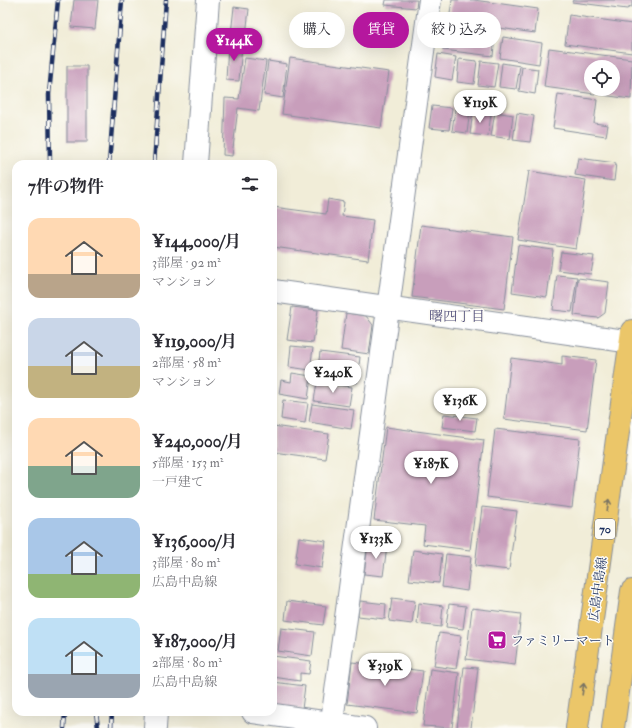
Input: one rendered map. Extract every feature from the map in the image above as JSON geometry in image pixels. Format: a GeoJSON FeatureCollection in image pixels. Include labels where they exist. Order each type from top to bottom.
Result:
{"type":"FeatureCollection","features":[{"type":"Feature","properties":{"kind":"main road","name":"広島中島線"},"geometry":{"type":"LineString","coordinates":[[577,728],[632,338]]}},
{"type":"Feature","properties":{"kind":"main road"},"geometry":{"type":"LineString","coordinates":[[613,728],[632,591]]}},
{"type":"Feature","properties":{"kind":"street"},"geometry":{"type":"LineString","coordinates":[[196,160],[208,0]]}},
{"type":"Feature","properties":{"kind":"street"},"geometry":{"type":"LineString","coordinates":[[332,726],[430,0]]}},
{"type":"Feature","properties":{"kind":"street"},"geometry":{"type":"LineString","coordinates":[[277,292],[388,308],[632,338]]}},
{"type":"Feature","properties":{"kind":"street"},"geometry":{"type":"LineString","coordinates":[[155,728],[156,716]]}},
{"type":"Feature","properties":{"kind":"street"},"geometry":{"type":"LineString","coordinates":[[276,716],[332,726],[365,728]]}},
{"type":"Feature","properties":{"kind":"building"},"geometry":{"type":"Polygon","coordinates":[[[74,0],[98,0],[95,29],[71,27],[74,0]]]}},
{"type":"Feature","properties":{"kind":"building"},"geometry":{"type":"Polygon","coordinates":[[[386,0],[417,0],[416,8],[385,5],[386,0]]]}},
{"type":"Feature","properties":{"kind":"building"},"geometry":{"type":"Polygon","coordinates":[[[452,0],[474,0],[538,9],[535,33],[501,28],[501,12],[450,12],[452,0]]]}},
{"type":"Feature","properties":{"kind":"building"},"geometry":{"type":"Polygon","coordinates":[[[573,0],[632,0],[632,6],[627,9],[572,2],[573,0]]]}},
{"type":"Feature","properties":{"kind":"building"},"geometry":{"type":"Polygon","coordinates":[[[234,7],[249,9],[246,35],[231,34],[234,7]]]}},
{"type":"Feature","properties":{"kind":"building"},"geometry":{"type":"Polygon","coordinates":[[[569,15],[632,24],[632,53],[565,44],[569,15]]]}},
{"type":"Feature","properties":{"kind":"building"},"geometry":{"type":"Polygon","coordinates":[[[503,37],[542,43],[539,64],[500,58],[503,37]]]}},
{"type":"Feature","properties":{"kind":"building"},"geometry":{"type":"Polygon","coordinates":[[[228,44],[242,45],[239,81],[226,80],[228,44]]]}},
{"type":"Feature","properties":{"kind":"building"},"geometry":{"type":"Polygon","coordinates":[[[443,48],[494,48],[493,56],[443,50],[443,48]]]}},
{"type":"Feature","properties":{"kind":"building"},"geometry":{"type":"Polygon","coordinates":[[[549,48],[632,59],[631,99],[609,96],[620,96],[620,60],[584,60],[584,93],[544,87],[549,48]]]}},
{"type":"Feature","properties":{"kind":"building"},"geometry":{"type":"Polygon","coordinates":[[[438,54],[456,57],[452,80],[435,77],[438,54]]]}},
{"type":"Feature","properties":{"kind":"building"},"geometry":{"type":"Polygon","coordinates":[[[245,58],[266,61],[259,111],[238,108],[232,156],[223,155],[225,98],[239,99],[245,58]]]}},
{"type":"Feature","properties":{"kind":"building"},"geometry":{"type":"Polygon","coordinates":[[[290,58],[389,72],[381,128],[282,114],[290,58]]]}},
{"type":"Feature","properties":{"kind":"building"},"geometry":{"type":"Polygon","coordinates":[[[459,59],[477,61],[474,84],[457,82],[459,59]]]}},
{"type":"Feature","properties":{"kind":"building"},"geometry":{"type":"Polygon","coordinates":[[[268,61],[287,64],[283,98],[264,95],[268,61]]]}},
{"type":"Feature","properties":{"kind":"building"},"geometry":{"type":"Polygon","coordinates":[[[481,61],[498,63],[494,87],[478,85],[481,61]]]}},
{"type":"Feature","properties":{"kind":"building"},"geometry":{"type":"Polygon","coordinates":[[[502,63],[520,66],[516,89],[499,87],[502,63]]]}},
{"type":"Feature","properties":{"kind":"building"},"geometry":{"type":"Polygon","coordinates":[[[67,66],[87,66],[87,142],[67,142],[67,66]]]}},
{"type":"Feature","properties":{"kind":"building"},"geometry":{"type":"Polygon","coordinates":[[[522,67],[538,69],[535,94],[519,91],[522,67]]]}},
{"type":"Feature","properties":{"kind":"building"},"geometry":{"type":"Polygon","coordinates":[[[558,94],[597,100],[594,123],[608,125],[606,136],[553,128],[558,94]]]}},
{"type":"Feature","properties":{"kind":"building"},"geometry":{"type":"Polygon","coordinates":[[[432,106],[452,108],[449,130],[429,128],[432,106]]]}},
{"type":"Feature","properties":{"kind":"building"},"geometry":{"type":"Polygon","coordinates":[[[455,109],[470,110],[467,133],[452,131],[455,109]]]}},
{"type":"Feature","properties":{"kind":"building"},"geometry":{"type":"Polygon","coordinates":[[[473,111],[491,114],[488,136],[470,134],[473,111]]]}},
{"type":"Feature","properties":{"kind":"building"},"geometry":{"type":"Polygon","coordinates":[[[495,112],[513,115],[510,139],[491,136],[495,112]]]}},
{"type":"Feature","properties":{"kind":"building"},"geometry":{"type":"Polygon","coordinates":[[[517,113],[534,116],[530,142],[513,140],[517,113]]]}},
{"type":"Feature","properties":{"kind":"building"},"geometry":{"type":"Polygon","coordinates":[[[578,158],[616,163],[614,181],[575,175],[578,158]]]}},
{"type":"Feature","properties":{"kind":"building"},"geometry":{"type":"Polygon","coordinates":[[[529,171],[586,180],[576,249],[518,240],[529,171]]]}},
{"type":"Feature","properties":{"kind":"building"},"geometry":{"type":"Polygon","coordinates":[[[328,199],[344,202],[342,216],[373,220],[368,260],[277,248],[277,208],[326,214],[328,199]]]}},
{"type":"Feature","properties":{"kind":"building"},"geometry":{"type":"Polygon","coordinates":[[[421,225],[513,237],[504,309],[412,297],[421,225]]]}},
{"type":"Feature","properties":{"kind":"building"},"geometry":{"type":"Polygon","coordinates":[[[518,245],[553,250],[547,297],[512,292],[518,245]]]}},
{"type":"Feature","properties":{"kind":"building"},"geometry":{"type":"Polygon","coordinates":[[[561,252],[594,256],[591,274],[558,270],[561,252]]]}},
{"type":"Feature","properties":{"kind":"building"},"geometry":{"type":"Polygon","coordinates":[[[557,275],[577,277],[572,312],[553,310],[557,275]]]}},
{"type":"Feature","properties":{"kind":"building"},"geometry":{"type":"Polygon","coordinates":[[[578,278],[609,282],[605,313],[598,318],[574,315],[578,278]]]}},
{"type":"Feature","properties":{"kind":"building"},"geometry":{"type":"Polygon","coordinates":[[[292,307],[318,310],[313,343],[287,340],[292,307]]]}},
{"type":"Feature","properties":{"kind":"building"},"geometry":{"type":"Polygon","coordinates":[[[346,313],[366,316],[373,325],[369,354],[341,350],[346,313]]]}},
{"type":"Feature","properties":{"kind":"building"},"geometry":{"type":"Polygon","coordinates":[[[291,346],[313,348],[310,370],[289,367],[291,346]]]}},
{"type":"Feature","properties":{"kind":"building"},"geometry":{"type":"Polygon","coordinates":[[[320,352],[360,357],[357,383],[317,377],[320,352]]]}},
{"type":"Feature","properties":{"kind":"building"},"geometry":{"type":"Polygon","coordinates":[[[562,356],[596,360],[587,430],[504,419],[511,358],[562,365],[562,356]]]}},
{"type":"Feature","properties":{"kind":"building"},"geometry":{"type":"Polygon","coordinates":[[[292,373],[311,376],[308,399],[279,394],[281,380],[291,382],[292,373]]]}},
{"type":"Feature","properties":{"kind":"building"},"geometry":{"type":"Polygon","coordinates":[[[317,382],[352,387],[349,406],[314,401],[317,382]]]}},
{"type":"Feature","properties":{"kind":"building"},"geometry":{"type":"Polygon","coordinates":[[[283,400],[308,403],[305,423],[281,419],[283,400]]]}},
{"type":"Feature","properties":{"kind":"building"},"geometry":{"type":"Polygon","coordinates":[[[312,404],[354,410],[351,429],[309,422],[312,404]]]}},
{"type":"Feature","properties":{"kind":"building"},"geometry":{"type":"Polygon","coordinates":[[[444,414],[477,418],[475,431],[442,427],[444,414]]]}},
{"type":"Feature","properties":{"kind":"building"},"geometry":{"type":"Polygon","coordinates":[[[277,427],[329,434],[325,459],[277,453],[277,427]]]}},
{"type":"Feature","properties":{"kind":"building"},"geometry":{"type":"Polygon","coordinates":[[[386,427],[484,440],[470,550],[423,544],[425,526],[374,520],[386,427]]]}},
{"type":"Feature","properties":{"kind":"building"},"geometry":{"type":"Polygon","coordinates":[[[495,429],[580,439],[572,508],[487,497],[495,429]]]}},
{"type":"Feature","properties":{"kind":"building"},"geometry":{"type":"Polygon","coordinates":[[[482,507],[517,511],[509,570],[475,566],[482,507]]]}},
{"type":"Feature","properties":{"kind":"building"},"geometry":{"type":"Polygon","coordinates":[[[299,537],[326,541],[322,568],[295,564],[299,537]]]}},
{"type":"Feature","properties":{"kind":"building"},"geometry":{"type":"Polygon","coordinates":[[[368,544],[387,546],[383,576],[364,574],[368,544]]]}},
{"type":"Feature","properties":{"kind":"building"},"geometry":{"type":"Polygon","coordinates":[[[413,550],[442,554],[439,583],[409,580],[413,550]]]}},
{"type":"Feature","properties":{"kind":"building"},"geometry":{"type":"Polygon","coordinates":[[[446,554],[471,557],[467,591],[442,587],[446,554]]]}},
{"type":"Feature","properties":{"kind":"building"},"geometry":{"type":"Polygon","coordinates":[[[392,598],[415,601],[412,624],[389,621],[392,598]]]}},
{"type":"Feature","properties":{"kind":"building"},"geometry":{"type":"Polygon","coordinates":[[[287,601],[326,606],[323,625],[285,620],[287,601]]]}},
{"type":"Feature","properties":{"kind":"building"},"geometry":{"type":"Polygon","coordinates":[[[360,601],[386,604],[385,619],[358,616],[360,601]]]}},
{"type":"Feature","properties":{"kind":"building"},"geometry":{"type":"Polygon","coordinates":[[[419,603],[443,606],[441,627],[417,624],[419,603]]]}},
{"type":"Feature","properties":{"kind":"building"},"geometry":{"type":"Polygon","coordinates":[[[449,604],[466,606],[463,629],[446,627],[449,604]]]}},
{"type":"Feature","properties":{"kind":"building"},"geometry":{"type":"Polygon","coordinates":[[[472,608],[521,614],[515,665],[466,659],[472,608]]]}},
{"type":"Feature","properties":{"kind":"building"},"geometry":{"type":"Polygon","coordinates":[[[281,628],[315,632],[312,656],[278,651],[281,628]]]}},
{"type":"Feature","properties":{"kind":"building"},"geometry":{"type":"Polygon","coordinates":[[[439,633],[461,636],[456,669],[434,666],[439,633]]]}},
{"type":"Feature","properties":{"kind":"building"},"geometry":{"type":"Polygon","coordinates":[[[277,657],[311,661],[309,674],[300,673],[300,681],[277,678],[277,657]]]}},
{"type":"Feature","properties":{"kind":"building"},"geometry":{"type":"Polygon","coordinates":[[[352,662],[423,671],[417,713],[347,704],[352,662]]]}},
{"type":"Feature","properties":{"kind":"building"},"geometry":{"type":"Polygon","coordinates":[[[464,667],[478,668],[471,728],[457,728],[464,667]]]}},
{"type":"Feature","properties":{"kind":"building"},"geometry":{"type":"Polygon","coordinates":[[[430,669],[459,673],[452,728],[423,726],[430,669]]]}},
{"type":"Feature","properties":{"kind":"building"},"geometry":{"type":"Polygon","coordinates":[[[277,682],[305,686],[302,709],[277,706],[277,682]]]}},
{"type":"Feature","properties":{"kind":"railway"},"geometry":{"type":"LineString","coordinates":[[50,160],[49,94],[58,0]]}},
{"type":"Feature","properties":{"kind":"railway"},"geometry":{"type":"LineString","coordinates":[[109,160],[122,0]]}},
{"type":"Feature","properties":{"kind":"railway"},"geometry":{"type":"LineString","coordinates":[[154,160],[166,0]]}},
{"type":"Feature","properties":{"kind":"railway"},"geometry":{"type":"LineString","coordinates":[[64,728],[65,716]]}},
{"type":"Feature","properties":{"kind":"railway"},"geometry":{"type":"LineString","coordinates":[[96,716],[98,728]]}},
{"type":"Feature","properties":{"kind":"railway"},"geometry":{"type":"LineString","coordinates":[[111,728],[112,716]]}},
{"type":"Feature","properties":{"kind":"place","name":"ファミリーマート"},"geometry":{"type":"Point","coordinates":[497,640]}},
{"type":"Feature","properties":{"kind":"district","name":"曙四丁目"},"geometry":{"type":"Point","coordinates":[457,316]}}]}
